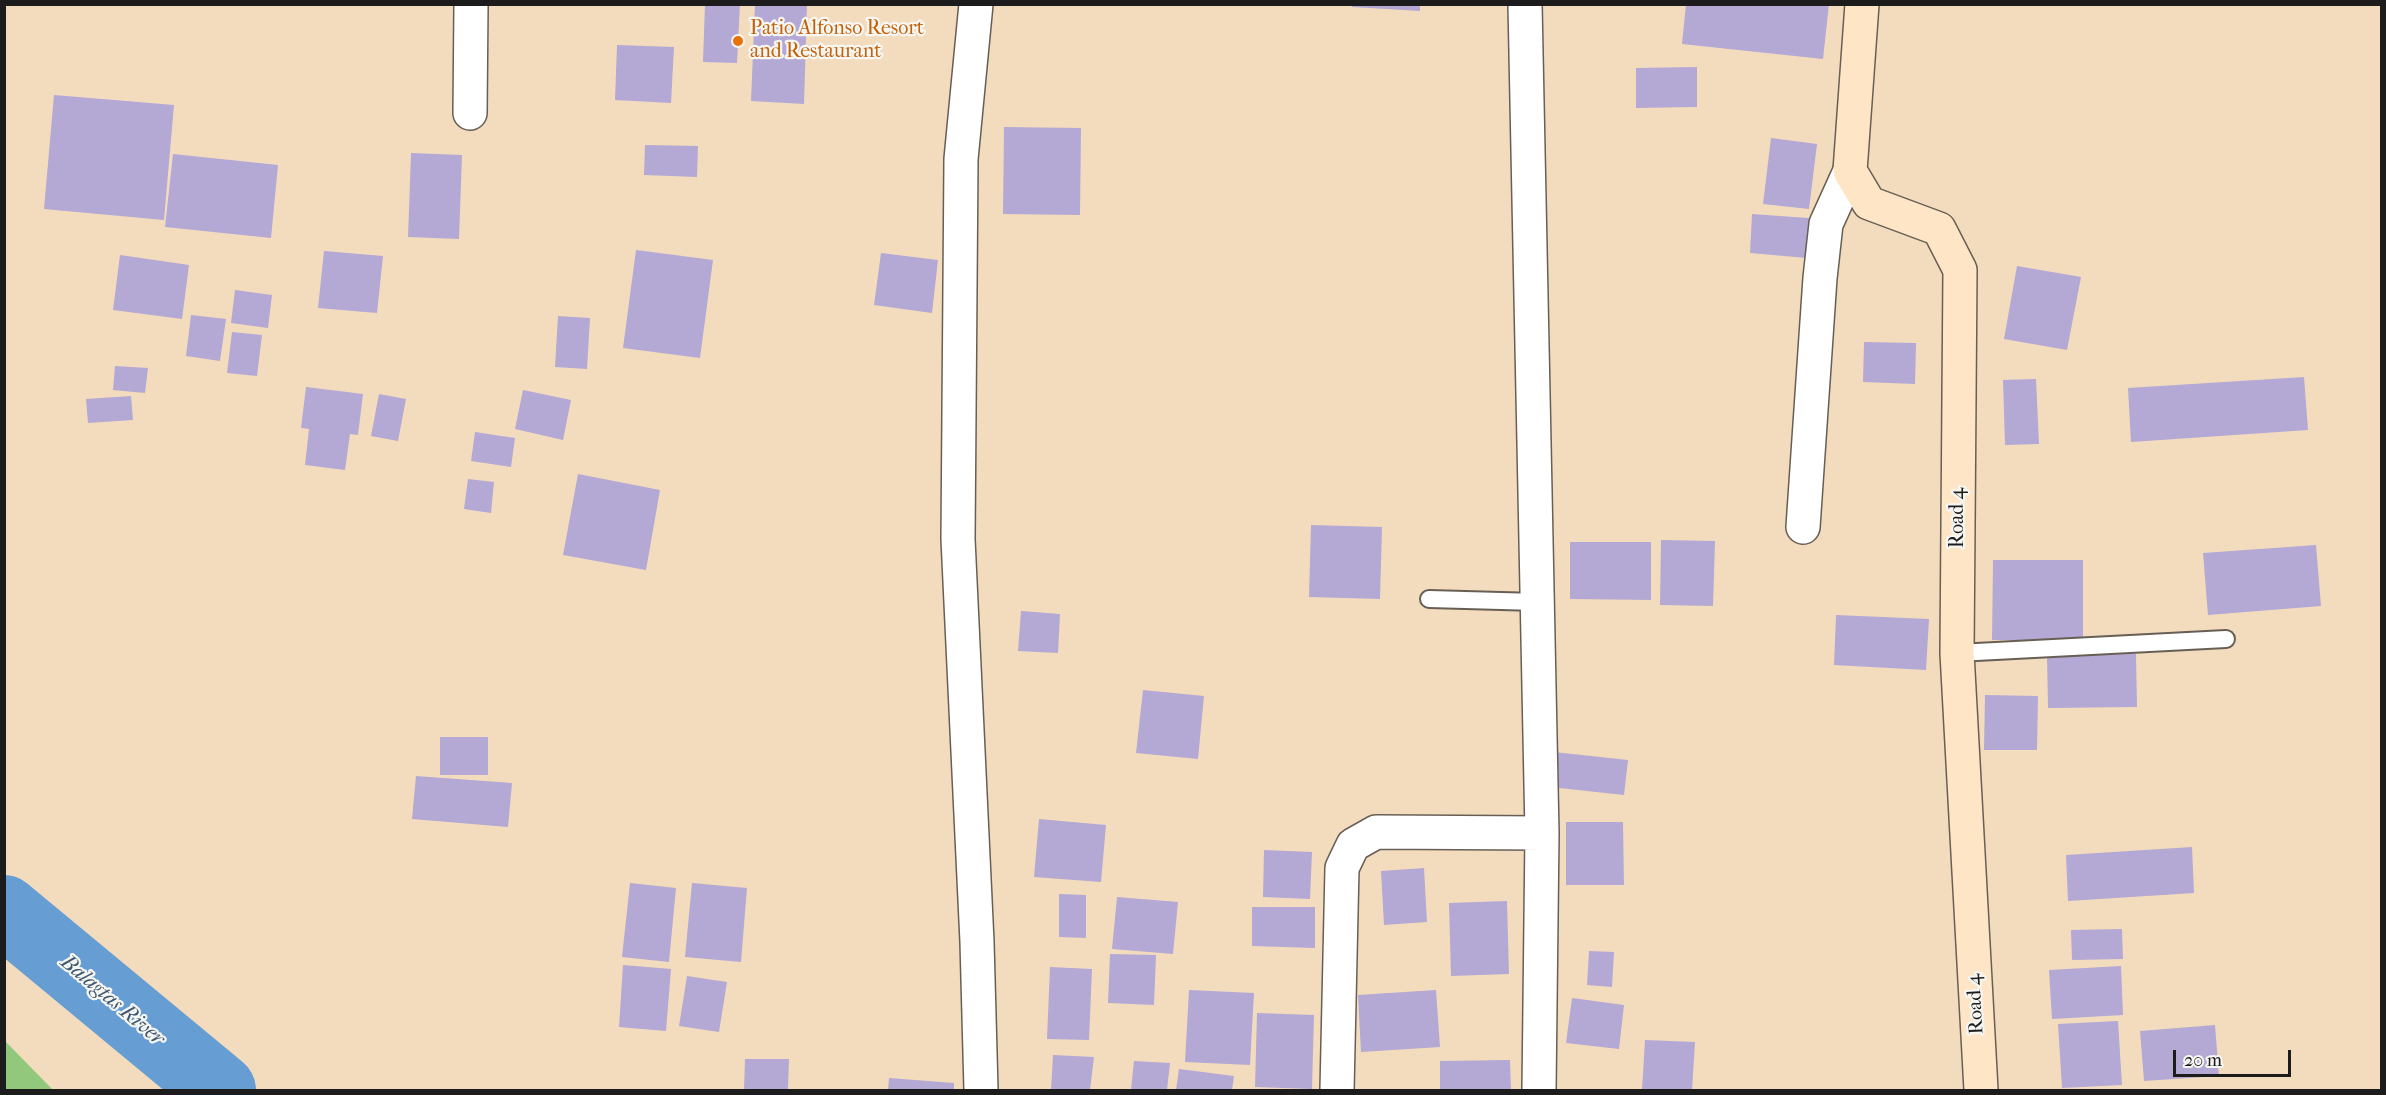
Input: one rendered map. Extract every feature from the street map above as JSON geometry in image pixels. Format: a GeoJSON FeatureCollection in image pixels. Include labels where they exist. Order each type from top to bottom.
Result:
{"type":"FeatureCollection","features":[{"type":"Feature","properties":{"kind":"street"},"geometry":{"type":"LineString","coordinates":[[470,113],[471,4]]}},
{"type":"Feature","properties":{"kind":"street"},"geometry":{"type":"LineString","coordinates":[[976,4],[961,159],[958,539],[977,942],[981,1090]]}},
{"type":"Feature","properties":{"kind":"street"},"geometry":{"type":"LineString","coordinates":[[1525,4],[1542,833],[1539,1090]]}},
{"type":"Feature","properties":{"kind":"street"},"geometry":{"type":"LineString","coordinates":[[1803,527],[1820,278],[1826,224],[1850,171],[1862,4]]}},
{"type":"Feature","properties":{"kind":"street","name":"Road 4"},"geometry":{"type":"LineString","coordinates":[[1850,171],[1869,203],[1939,229],[1960,270],[1957,654],[1981,1090]]}},
{"type":"Feature","properties":{"kind":"street"},"geometry":{"type":"LineString","coordinates":[[1337,1090],[1342,868],[1353,845],[1376,832],[1542,833]]}},
{"type":"Feature","properties":{"kind":"lane"},"geometry":{"type":"LineString","coordinates":[[1429,599],[1537,602]]}},
{"type":"Feature","properties":{"kind":"lane"},"geometry":{"type":"LineString","coordinates":[[1957,654],[2226,639]]}},
{"type":"Feature","properties":{"kind":"green space"},"geometry":{"type":"Polygon","coordinates":[[[5,1041],[53,1090],[5,1090],[5,1041]]]}},
{"type":"Feature","properties":{"kind":"building"},"geometry":{"type":"Polygon","coordinates":[[[705,4],[740,4],[737,63],[703,62],[705,4]]]}},
{"type":"Feature","properties":{"kind":"building"},"geometry":{"type":"Polygon","coordinates":[[[755,4],[807,4],[804,104],[751,101],[755,4]]]}},
{"type":"Feature","properties":{"kind":"building"},"geometry":{"type":"Polygon","coordinates":[[[1352,4],[1420,4],[1420,11],[1352,7],[1352,4]]]}},
{"type":"Feature","properties":{"kind":"building"},"geometry":{"type":"Polygon","coordinates":[[[1686,4],[1829,4],[1823,59],[1682,44],[1686,4]]]}},
{"type":"Feature","properties":{"kind":"building"},"geometry":{"type":"Polygon","coordinates":[[[617,45],[674,47],[671,103],[615,100],[617,45]]]}},
{"type":"Feature","properties":{"kind":"building"},"geometry":{"type":"Polygon","coordinates":[[[1697,67],[1697,107],[1636,108],[1636,68],[1697,67]]]}},
{"type":"Feature","properties":{"kind":"building"},"geometry":{"type":"Polygon","coordinates":[[[54,95],[174,105],[164,220],[44,209],[54,95]]]}},
{"type":"Feature","properties":{"kind":"building"},"geometry":{"type":"Polygon","coordinates":[[[1004,127],[1081,128],[1080,215],[1003,214],[1004,127]]]}},
{"type":"Feature","properties":{"kind":"building"},"geometry":{"type":"Polygon","coordinates":[[[1771,138],[1817,144],[1809,209],[1763,204],[1771,138]]]}},
{"type":"Feature","properties":{"kind":"building"},"geometry":{"type":"Polygon","coordinates":[[[645,145],[698,146],[697,177],[644,175],[645,145]]]}},
{"type":"Feature","properties":{"kind":"building"},"geometry":{"type":"Polygon","coordinates":[[[411,153],[462,155],[459,239],[408,237],[411,153]]]}},
{"type":"Feature","properties":{"kind":"building"},"geometry":{"type":"Polygon","coordinates":[[[173,154],[278,165],[271,238],[165,227],[173,154]]]}},
{"type":"Feature","properties":{"kind":"building"},"geometry":{"type":"Polygon","coordinates":[[[1752,214],[1822,219],[1818,259],[1750,253],[1752,214]]]}},
{"type":"Feature","properties":{"kind":"building"},"geometry":{"type":"Polygon","coordinates":[[[636,250],[713,260],[700,358],[623,348],[636,250]]]}},
{"type":"Feature","properties":{"kind":"building"},"geometry":{"type":"Polygon","coordinates":[[[324,251],[383,256],[377,313],[318,308],[324,251]]]}},
{"type":"Feature","properties":{"kind":"building"},"geometry":{"type":"Polygon","coordinates":[[[881,253],[938,260],[932,313],[874,305],[881,253]]]}},
{"type":"Feature","properties":{"kind":"building"},"geometry":{"type":"Polygon","coordinates":[[[120,255],[189,265],[182,319],[113,310],[120,255]]]}},
{"type":"Feature","properties":{"kind":"building"},"geometry":{"type":"Polygon","coordinates":[[[2017,266],[2081,277],[2067,350],[2004,339],[2017,266]]]}},
{"type":"Feature","properties":{"kind":"building"},"geometry":{"type":"Polygon","coordinates":[[[235,290],[272,295],[268,328],[231,323],[235,290]]]}},
{"type":"Feature","properties":{"kind":"building"},"geometry":{"type":"Polygon","coordinates":[[[191,315],[226,319],[220,361],[186,356],[191,315]]]}},
{"type":"Feature","properties":{"kind":"building"},"geometry":{"type":"Polygon","coordinates":[[[558,316],[590,318],[587,369],[555,367],[558,316]]]}},
{"type":"Feature","properties":{"kind":"building"},"geometry":{"type":"Polygon","coordinates":[[[232,332],[262,335],[257,376],[227,373],[232,332]]]}},
{"type":"Feature","properties":{"kind":"building"},"geometry":{"type":"Polygon","coordinates":[[[1864,342],[1916,343],[1915,384],[1863,382],[1864,342]]]}},
{"type":"Feature","properties":{"kind":"building"},"geometry":{"type":"Polygon","coordinates":[[[115,366],[148,368],[145,393],[113,390],[115,366]]]}},
{"type":"Feature","properties":{"kind":"building"},"geometry":{"type":"Polygon","coordinates":[[[2304,377],[2308,430],[2131,442],[2128,388],[2304,377]]]}},
{"type":"Feature","properties":{"kind":"building"},"geometry":{"type":"Polygon","coordinates":[[[2036,379],[2039,444],[2005,445],[2003,380],[2036,379]]]}},
{"type":"Feature","properties":{"kind":"building"},"geometry":{"type":"Polygon","coordinates":[[[306,387],[363,394],[358,435],[350,434],[345,470],[305,465],[309,429],[301,428],[306,387]]]}},
{"type":"Feature","properties":{"kind":"building"},"geometry":{"type":"Polygon","coordinates":[[[523,390],[571,400],[563,440],[515,429],[523,390]]]}},
{"type":"Feature","properties":{"kind":"building"},"geometry":{"type":"Polygon","coordinates":[[[379,394],[406,399],[398,441],[371,436],[379,394]]]}},
{"type":"Feature","properties":{"kind":"building"},"geometry":{"type":"Polygon","coordinates":[[[131,396],[133,420],[88,423],[86,399],[131,396]]]}},
{"type":"Feature","properties":{"kind":"building"},"geometry":{"type":"Polygon","coordinates":[[[475,432],[515,438],[511,467],[471,461],[475,432]]]}},
{"type":"Feature","properties":{"kind":"building"},"geometry":{"type":"Polygon","coordinates":[[[578,474],[660,490],[646,570],[563,555],[578,474]]]}},
{"type":"Feature","properties":{"kind":"building"},"geometry":{"type":"Polygon","coordinates":[[[468,479],[494,482],[491,513],[464,509],[468,479]]]}},
{"type":"Feature","properties":{"kind":"building"},"geometry":{"type":"Polygon","coordinates":[[[1311,525],[1382,527],[1380,599],[1309,597],[1311,525]]]}},
{"type":"Feature","properties":{"kind":"building"},"geometry":{"type":"Polygon","coordinates":[[[1661,540],[1715,541],[1713,606],[1660,605],[1661,540]]]}},
{"type":"Feature","properties":{"kind":"building"},"geometry":{"type":"Polygon","coordinates":[[[1570,542],[1651,542],[1651,600],[1570,599],[1570,542]]]}},
{"type":"Feature","properties":{"kind":"building"},"geometry":{"type":"Polygon","coordinates":[[[2316,545],[2321,606],[2208,615],[2203,553],[2316,545]]]}},
{"type":"Feature","properties":{"kind":"building"},"geometry":{"type":"Polygon","coordinates":[[[1993,560],[2083,560],[2083,640],[1992,640],[1993,560]]]}},
{"type":"Feature","properties":{"kind":"building"},"geometry":{"type":"Polygon","coordinates":[[[1021,611],[1060,614],[1058,653],[1018,651],[1021,611]]]}},
{"type":"Feature","properties":{"kind":"building"},"geometry":{"type":"Polygon","coordinates":[[[1836,615],[1929,619],[1926,670],[1834,665],[1836,615]]]}},
{"type":"Feature","properties":{"kind":"building"},"geometry":{"type":"Polygon","coordinates":[[[2136,654],[2137,707],[2048,708],[2047,655],[2136,654]]]}},
{"type":"Feature","properties":{"kind":"building"},"geometry":{"type":"Polygon","coordinates":[[[1143,690],[1204,696],[1198,759],[1136,753],[1143,690]]]}},
{"type":"Feature","properties":{"kind":"building"},"geometry":{"type":"Polygon","coordinates":[[[1985,695],[2038,696],[2037,750],[1984,750],[1985,695]]]}},
{"type":"Feature","properties":{"kind":"building"},"geometry":{"type":"Polygon","coordinates":[[[440,737],[488,737],[488,775],[440,775],[440,737]]]}},
{"type":"Feature","properties":{"kind":"building"},"geometry":{"type":"Polygon","coordinates":[[[1554,752],[1628,760],[1624,795],[1550,787],[1554,752]]]}},
{"type":"Feature","properties":{"kind":"building"},"geometry":{"type":"Polygon","coordinates":[[[416,776],[512,783],[508,827],[412,819],[416,776]]]}},
{"type":"Feature","properties":{"kind":"building"},"geometry":{"type":"Polygon","coordinates":[[[1039,819],[1106,825],[1101,882],[1034,877],[1039,819]]]}},
{"type":"Feature","properties":{"kind":"building"},"geometry":{"type":"Polygon","coordinates":[[[1566,822],[1623,822],[1624,885],[1566,885],[1566,822]]]}},
{"type":"Feature","properties":{"kind":"building"},"geometry":{"type":"Polygon","coordinates":[[[2192,847],[2194,893],[2068,901],[2066,855],[2192,847]]]}},
{"type":"Feature","properties":{"kind":"building"},"geometry":{"type":"Polygon","coordinates":[[[1264,850],[1312,852],[1310,899],[1263,897],[1264,850]]]}},
{"type":"Feature","properties":{"kind":"building"},"geometry":{"type":"Polygon","coordinates":[[[1424,868],[1427,922],[1384,925],[1381,871],[1424,868]]]}},
{"type":"Feature","properties":{"kind":"building"},"geometry":{"type":"Polygon","coordinates":[[[630,883],[676,888],[669,962],[622,957],[630,883]]]}},
{"type":"Feature","properties":{"kind":"building"},"geometry":{"type":"Polygon","coordinates":[[[692,883],[747,888],[741,962],[685,957],[692,883]]]}},
{"type":"Feature","properties":{"kind":"building"},"geometry":{"type":"Polygon","coordinates":[[[1059,894],[1086,895],[1086,938],[1059,937],[1059,894]]]}},
{"type":"Feature","properties":{"kind":"building"},"geometry":{"type":"Polygon","coordinates":[[[1117,897],[1178,902],[1173,954],[1112,949],[1117,897]]]}},
{"type":"Feature","properties":{"kind":"building"},"geometry":{"type":"Polygon","coordinates":[[[1507,901],[1509,974],[1451,976],[1449,903],[1507,901]]]}},
{"type":"Feature","properties":{"kind":"building"},"geometry":{"type":"Polygon","coordinates":[[[1252,907],[1315,907],[1315,948],[1252,946],[1252,907]]]}},
{"type":"Feature","properties":{"kind":"building"},"geometry":{"type":"Polygon","coordinates":[[[2122,929],[2123,959],[2072,960],[2071,930],[2122,929]]]}},
{"type":"Feature","properties":{"kind":"building"},"geometry":{"type":"Polygon","coordinates":[[[1589,951],[1614,952],[1612,987],[1587,985],[1589,951]]]}},
{"type":"Feature","properties":{"kind":"building"},"geometry":{"type":"Polygon","coordinates":[[[1110,954],[1156,955],[1154,1005],[1108,1003],[1110,954]]]}},
{"type":"Feature","properties":{"kind":"building"},"geometry":{"type":"Polygon","coordinates":[[[623,965],[671,969],[666,1031],[619,1027],[623,965]]]}},
{"type":"Feature","properties":{"kind":"building"},"geometry":{"type":"Polygon","coordinates":[[[2121,966],[2123,1015],[2052,1019],[2049,970],[2121,966]]]}},
{"type":"Feature","properties":{"kind":"building"},"geometry":{"type":"Polygon","coordinates":[[[1050,967],[1092,969],[1089,1040],[1047,1039],[1050,967]]]}},
{"type":"Feature","properties":{"kind":"building"},"geometry":{"type":"Polygon","coordinates":[[[687,976],[727,982],[719,1032],[679,1026],[687,976]]]}},
{"type":"Feature","properties":{"kind":"building"},"geometry":{"type":"Polygon","coordinates":[[[1189,990],[1254,993],[1250,1065],[1185,1062],[1189,990]]]}},
{"type":"Feature","properties":{"kind":"building"},"geometry":{"type":"Polygon","coordinates":[[[1436,990],[1440,1047],[1361,1052],[1358,995],[1436,990]]]}},
{"type":"Feature","properties":{"kind":"building"},"geometry":{"type":"Polygon","coordinates":[[[1572,998],[1624,1005],[1619,1049],[1566,1043],[1572,998]]]}},
{"type":"Feature","properties":{"kind":"building"},"geometry":{"type":"Polygon","coordinates":[[[1257,1013],[1314,1015],[1312,1089],[1255,1087],[1257,1013]]]}},
{"type":"Feature","properties":{"kind":"building"},"geometry":{"type":"Polygon","coordinates":[[[2118,1021],[2122,1085],[2062,1088],[2058,1024],[2118,1021]]]}},
{"type":"Feature","properties":{"kind":"building"},"geometry":{"type":"Polygon","coordinates":[[[2215,1025],[2219,1076],[2144,1081],[2140,1031],[2215,1025]]]}},
{"type":"Feature","properties":{"kind":"building"},"geometry":{"type":"Polygon","coordinates":[[[1645,1040],[1695,1042],[1692,1090],[1642,1090],[1645,1040]]]}},
{"type":"Feature","properties":{"kind":"building"},"geometry":{"type":"Polygon","coordinates":[[[1053,1055],[1094,1057],[1090,1090],[1051,1090],[1053,1055]]]}},
{"type":"Feature","properties":{"kind":"building"},"geometry":{"type":"Polygon","coordinates":[[[745,1059],[789,1059],[788,1090],[744,1090],[745,1059]]]}},
{"type":"Feature","properties":{"kind":"building"},"geometry":{"type":"Polygon","coordinates":[[[1510,1060],[1511,1090],[1440,1090],[1440,1061],[1510,1060]]]}},
{"type":"Feature","properties":{"kind":"building"},"geometry":{"type":"Polygon","coordinates":[[[1134,1061],[1170,1063],[1167,1090],[1131,1090],[1134,1061]]]}},
{"type":"Feature","properties":{"kind":"building"},"geometry":{"type":"Polygon","coordinates":[[[1179,1069],[1234,1076],[1232,1090],[1176,1090],[1179,1069]]]}},
{"type":"Feature","properties":{"kind":"building"},"geometry":{"type":"Polygon","coordinates":[[[889,1078],[954,1083],[954,1090],[888,1090],[889,1078]]]}},
{"type":"Feature","properties":{"kind":"waterway","name":"Balagtas River"},"geometry":{"type":"LineString","coordinates":[[4,911],[220,1090]]}},
{"type":"Feature","properties":{"kind":"place","name":"Patio Alfonso Resort and Restaurant"},"geometry":{"type":"Point","coordinates":[738,41]}}]}
